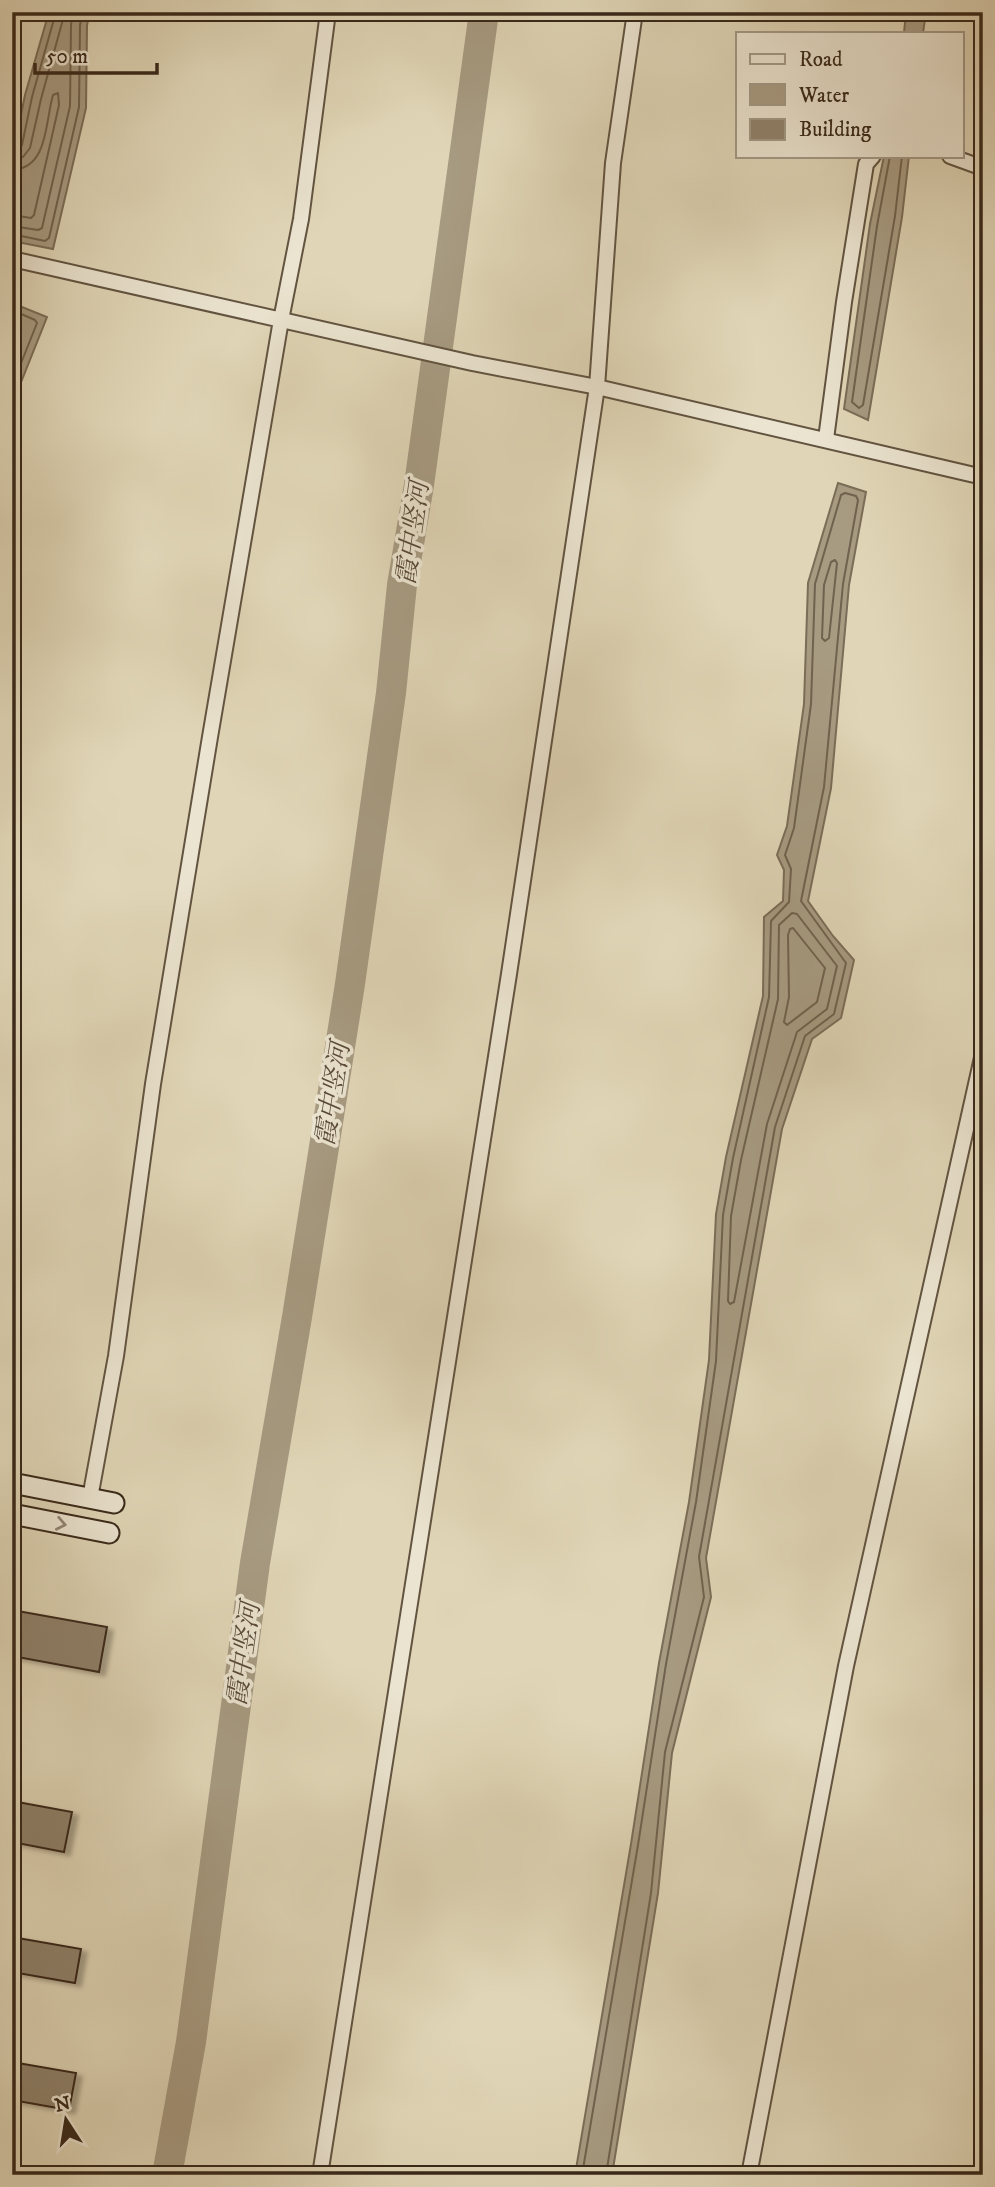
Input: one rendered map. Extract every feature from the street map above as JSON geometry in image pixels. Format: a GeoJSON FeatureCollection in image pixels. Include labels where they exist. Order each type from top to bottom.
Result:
{"type":"FeatureCollection","features":[{"type":"Feature","properties":{"kind":"street"},"geometry":{"type":"LineString","coordinates":[[90,1498],[117,1356],[153,1084],[197,817],[281,320],[301,219],[328,12]]}},
{"type":"Feature","properties":{"kind":"street"},"geometry":{"type":"LineString","coordinates":[[320,2175],[501,1028],[597,387],[613,163],[635,12]]}},
{"type":"Feature","properties":{"kind":"street"},"geometry":{"type":"LineString","coordinates":[[826,439],[866,164],[871,158]]}},
{"type":"Feature","properties":{"kind":"street"},"geometry":{"type":"LineString","coordinates":[[956,158],[983,168]]}},
{"type":"Feature","properties":{"kind":"street"},"geometry":{"type":"LineString","coordinates":[[12,259],[472,363],[597,387],[983,477]]}},
{"type":"Feature","properties":{"kind":"street"},"geometry":{"type":"LineString","coordinates":[[749,2175],[846,1666],[983,1053]]}},
{"type":"Feature","properties":{"kind":"street"},"geometry":{"type":"LineString","coordinates":[[12,1483],[114,1503]]}},
{"type":"Feature","properties":{"kind":"street"},"geometry":{"type":"LineString","coordinates":[[12,1514],[109,1533]]}},
{"type":"Feature","properties":{"kind":"water"},"geometry":{"type":"Polygon","coordinates":[[[49,12],[90,12],[87,25],[86,108],[53,249],[12,241],[12,159],[25,95],[49,12]]]}},
{"type":"Feature","properties":{"kind":"water"},"geometry":{"type":"Polygon","coordinates":[[[906,12],[926,12],[923,32],[904,32],[906,12]]]}},
{"type":"Feature","properties":{"kind":"water"},"geometry":{"type":"Polygon","coordinates":[[[884,158],[909,158],[902,217],[868,420],[844,409],[870,224],[884,158]]]}},
{"type":"Feature","properties":{"kind":"water"},"geometry":{"type":"Polygon","coordinates":[[[12,303],[47,317],[12,405],[12,303]]]}},
{"type":"Feature","properties":{"kind":"water"},"geometry":{"type":"Polygon","coordinates":[[[838,483],[866,492],[849,585],[831,788],[808,901],[854,960],[841,1018],[812,1039],[782,1129],[706,1558],[711,1597],[672,1753],[658,1893],[612,2175],[575,2175],[659,1663],[689,1502],[709,1360],[716,1214],[726,1157],[763,996],[764,917],[783,901],[784,870],[777,855],[787,826],[804,704],[808,583],[838,483]]]}},
{"type":"Feature","properties":{"kind":"building"},"geometry":{"type":"Polygon","coordinates":[[[12,1610],[107,1627],[99,1672],[12,1656],[12,1610]]]}},
{"type":"Feature","properties":{"kind":"building"},"geometry":{"type":"Polygon","coordinates":[[[12,1801],[72,1812],[64,1852],[12,1842],[12,1801]]]}},
{"type":"Feature","properties":{"kind":"building"},"geometry":{"type":"Polygon","coordinates":[[[12,1937],[81,1949],[75,1983],[12,1972],[12,1937]]]}},
{"type":"Feature","properties":{"kind":"building"},"geometry":{"type":"Polygon","coordinates":[[[12,2062],[76,2073],[69,2110],[12,2100],[12,2062]]]}},
{"type":"Feature","properties":{"kind":"waterway","name":"霞中竖河"},"geometry":{"type":"LineString","coordinates":[[167,2175],[191,2042],[255,1563],[350,984],[391,693],[402,585],[419,485],[484,12]]}}]}
